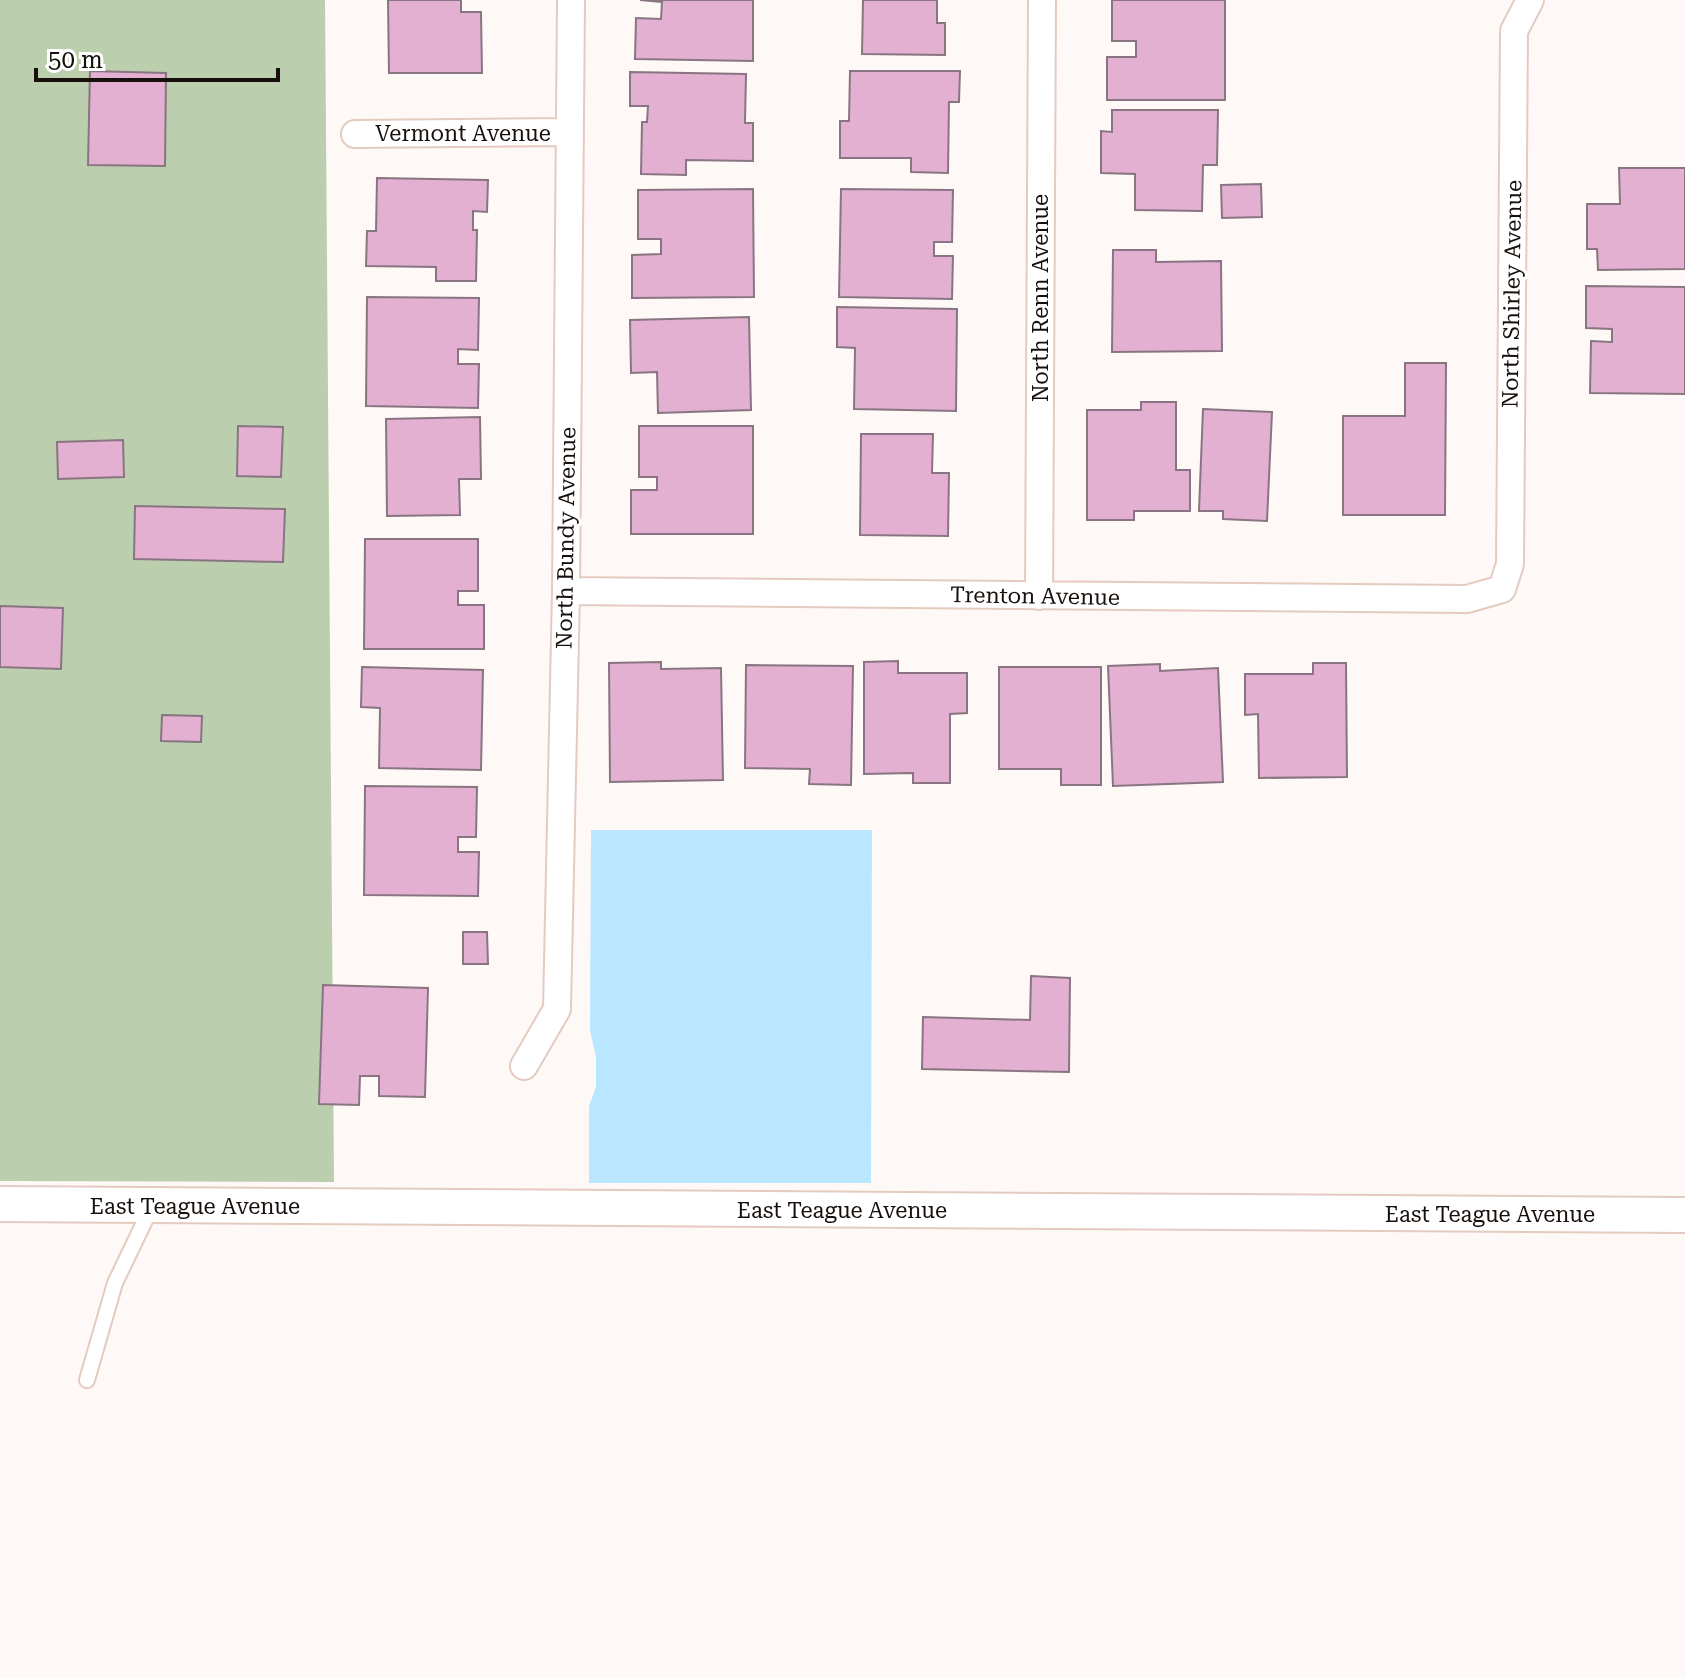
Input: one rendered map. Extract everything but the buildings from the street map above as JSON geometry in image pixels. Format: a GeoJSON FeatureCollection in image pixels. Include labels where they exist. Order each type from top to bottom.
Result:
{"type":"FeatureCollection","features":[{"type":"Feature","properties":{"kind":"street","name":"North Bundy Avenue"},"geometry":{"type":"LineString","coordinates":[[524,1066],[557,1009],[566,591],[571,0]]}},
{"type":"Feature","properties":{"kind":"street","name":"North Renn Avenue"},"geometry":{"type":"LineString","coordinates":[[1039,596],[1042,0]]}},
{"type":"Feature","properties":{"kind":"street","name":"North Shirley Avenue"},"geometry":{"type":"LineString","coordinates":[[1502,589],[1510,564],[1514,31],[1529,1]]}},
{"type":"Feature","properties":{"kind":"street","name":"Vermont Avenue"},"geometry":{"type":"LineString","coordinates":[[355,134],[570,132]]}},
{"type":"Feature","properties":{"kind":"street","name":"Trenton Avenue"},"geometry":{"type":"LineString","coordinates":[[566,591],[1467,599],[1502,589]]}},
{"type":"Feature","properties":{"kind":"street","name":"East Teague Avenue"},"geometry":{"type":"LineString","coordinates":[[0,1204],[1685,1215]]}},
{"type":"Feature","properties":{"kind":"lane"},"geometry":{"type":"LineString","coordinates":[[87,1380],[115,1283],[152,1206]]}},
{"type":"Feature","properties":{"kind":"green space"},"geometry":{"type":"Polygon","coordinates":[[[0,0],[325,0],[334,1182],[0,1181],[0,0]]]}},
{"type":"Feature","properties":{"kind":"water"},"geometry":{"type":"Polygon","coordinates":[[[591,830],[872,830],[871,1183],[589,1183],[589,1106],[596,1087],[596,1057],[590,1031],[591,830]]]}}]}
